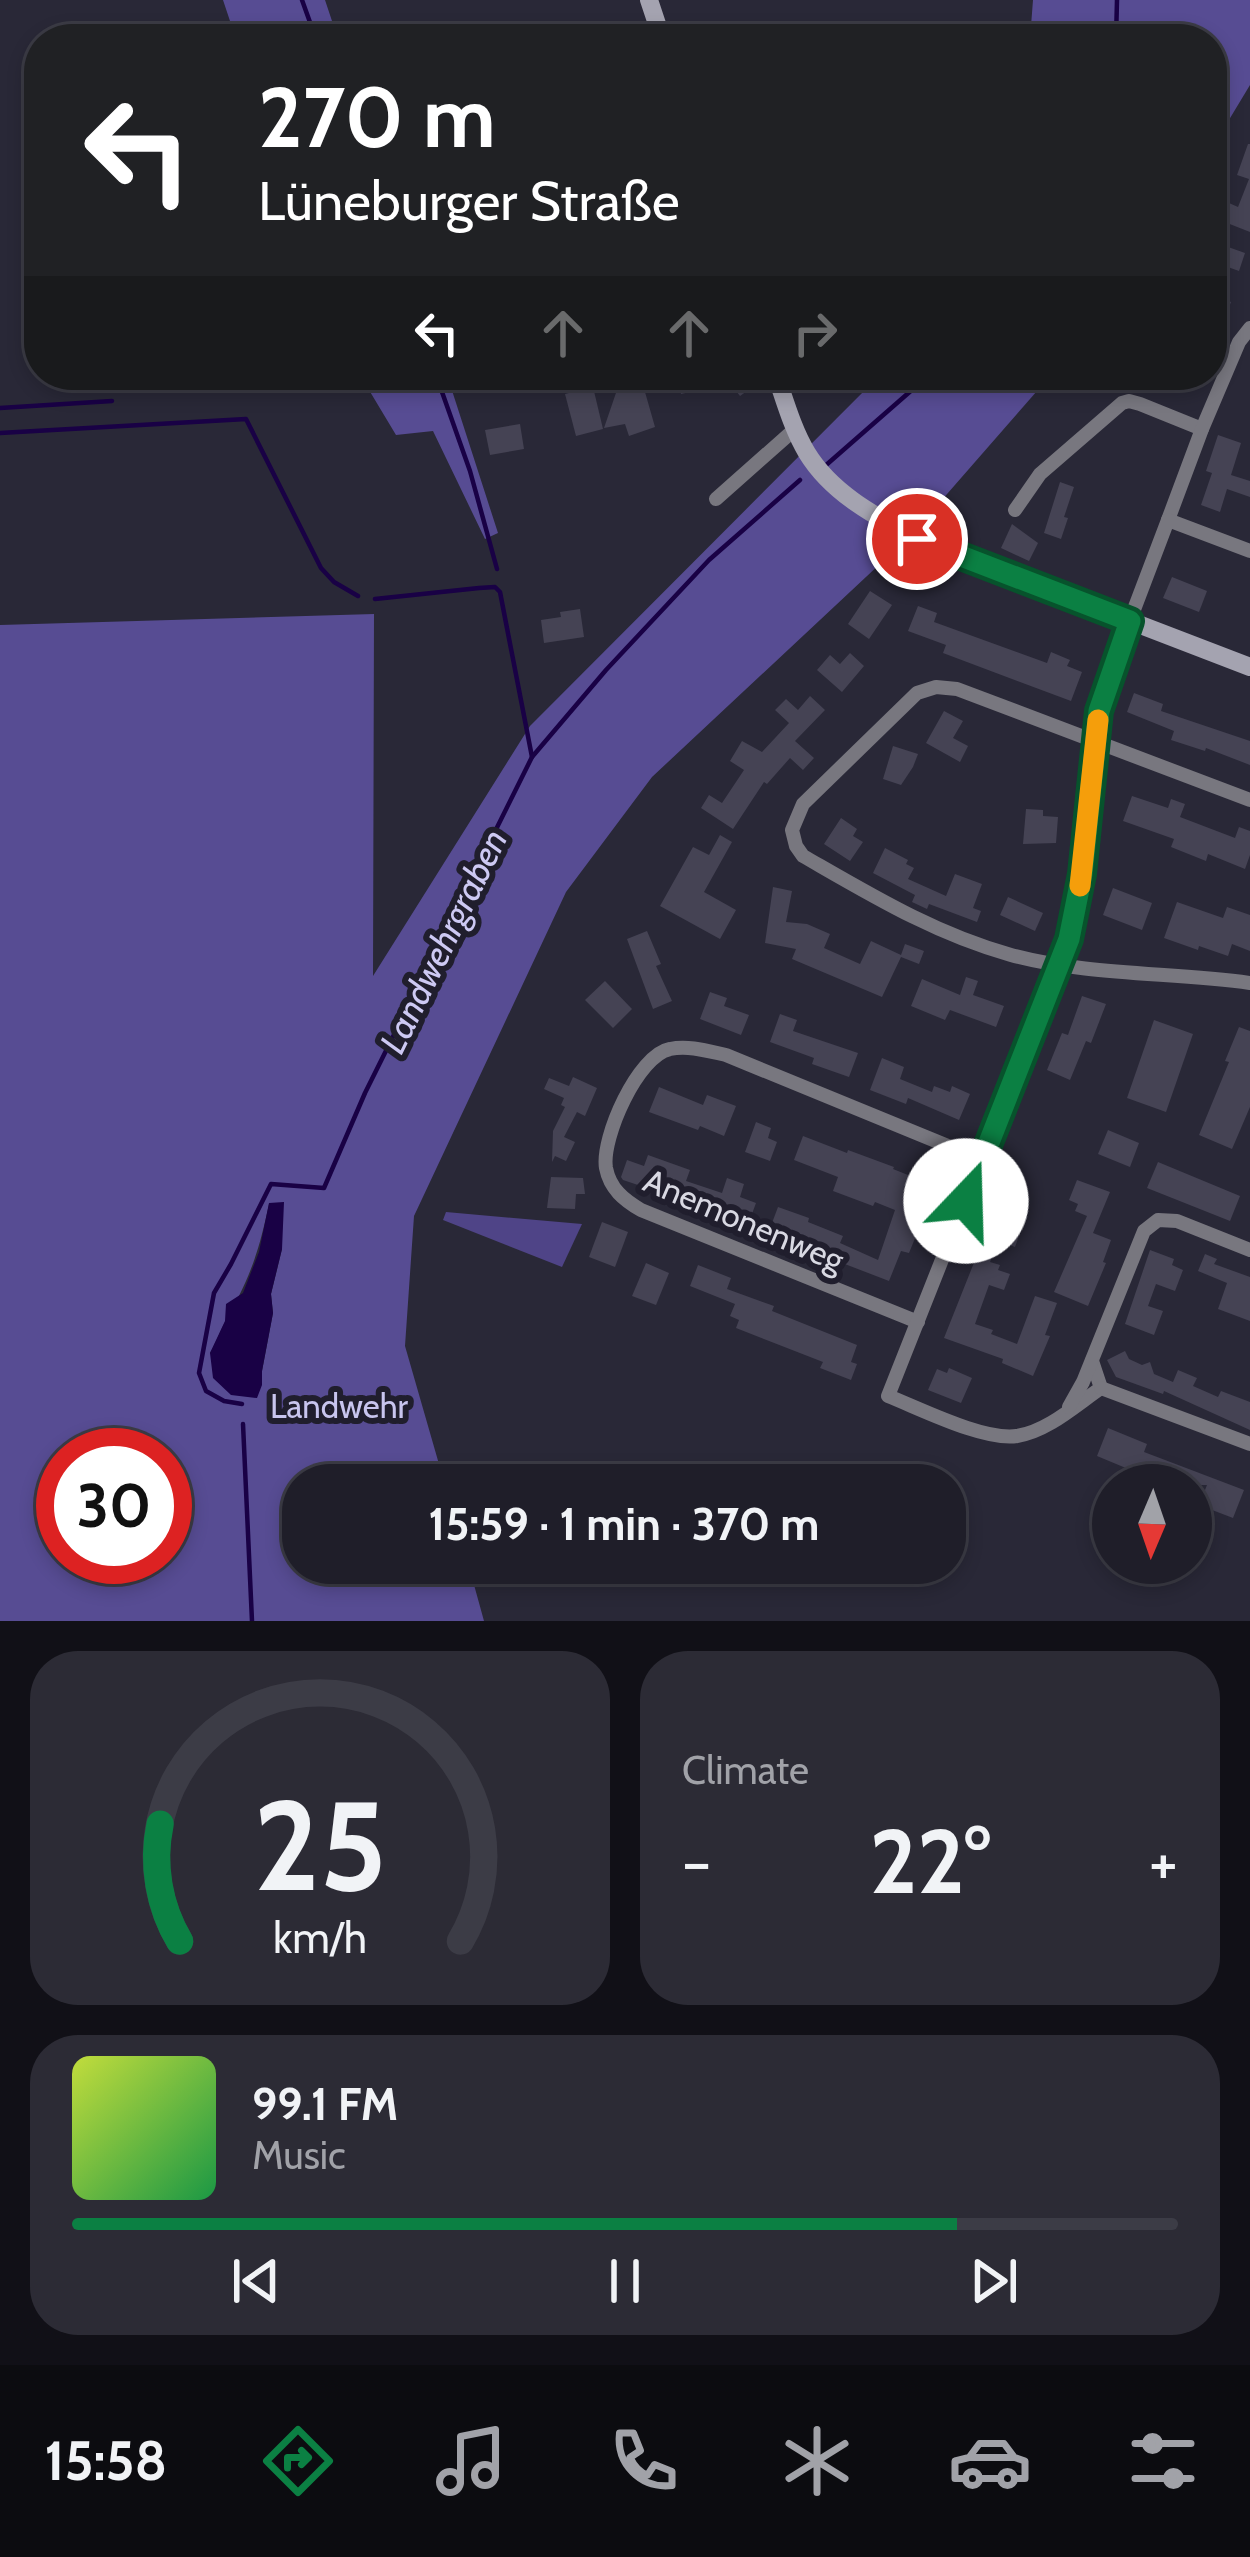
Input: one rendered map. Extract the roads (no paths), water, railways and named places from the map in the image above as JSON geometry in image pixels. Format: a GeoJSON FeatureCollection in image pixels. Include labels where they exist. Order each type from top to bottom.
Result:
{"type":"FeatureCollection","features":[{"type":"Feature","properties":{"kind":"street"},"geometry":{"type":"LineString","coordinates":[[1227,370],[1250,328]]}},
{"type":"Feature","properties":{"kind":"street"},"geometry":{"type":"LineString","coordinates":[[781,390],[808,455],[850,499],[880,518],[917,539],[1250,667]]}},
{"type":"Feature","properties":{"kind":"street"},"geometry":{"type":"LineString","coordinates":[[1101,1388],[1039,1428],[1016,1436],[988,1434],[888,1396],[1069,939],[1082,874],[1094,742],[1105,686],[1219,390]]}},
{"type":"Feature","properties":{"kind":"street"},"geometry":{"type":"LineString","coordinates":[[1015,510],[1040,474],[1122,404],[1140,404],[1202,429]]}},
{"type":"Feature","properties":{"kind":"street"},"geometry":{"type":"LineString","coordinates":[[716,499],[795,429]]}},
{"type":"Feature","properties":{"kind":"street"},"geometry":{"type":"LineString","coordinates":[[1168,520],[1250,551]]}},
{"type":"Feature","properties":{"kind":"street"},"geometry":{"type":"LineString","coordinates":[[1250,800],[957,688],[936,687],[917,693],[840,766],[803,804],[792,830],[803,856],[899,912],[1013,956],[1250,983]]}},
{"type":"Feature","properties":{"kind":"street","name":"Anemonenweg"},"geometry":{"type":"LineString","coordinates":[[917,1322],[623,1200],[606,1167],[607,1145],[622,1105],[652,1057],[668,1049],[700,1048],[982,1160]]}},
{"type":"Feature","properties":{"kind":"street"},"geometry":{"type":"LineString","coordinates":[[1067,1412],[1144,1231],[1159,1220],[1178,1221],[1250,1250]]}},
{"type":"Feature","properties":{"kind":"street"},"geometry":{"type":"LineString","coordinates":[[1092,1361],[1101,1388]]}},
{"type":"Feature","properties":{"kind":"street"},"geometry":{"type":"LineString","coordinates":[[1101,1388],[1250,1444]]}},
{"type":"Feature","properties":{"kind":"waterway"},"geometry":{"type":"LineString","coordinates":[[302,0],[311,24]]}},
{"type":"Feature","properties":{"kind":"waterway","name":"Landwehrgraben"},"geometry":{"type":"LineString","coordinates":[[1116,24],[1117,0]]}},
{"type":"Feature","properties":{"kind":"waterway"},"geometry":{"type":"LineString","coordinates":[[441,390],[497,569]]}},
{"type":"Feature","properties":{"kind":"waterway","name":"Landwehrgraben"},"geometry":{"type":"LineString","coordinates":[[825,466],[912,390]]}},
{"type":"Feature","properties":{"kind":"waterway"},"geometry":{"type":"LineString","coordinates":[[0,408],[112,401]]}},
{"type":"Feature","properties":{"kind":"waterway"},"geometry":{"type":"LineString","coordinates":[[0,433],[246,419],[321,568],[358,596]]}},
{"type":"Feature","properties":{"kind":"waterway","name":"Landwehrgraben"},"geometry":{"type":"LineString","coordinates":[[242,1404],[206,1391],[199,1373],[214,1293],[271,1184],[324,1188],[365,1093],[532,757],[709,560],[800,480]]}},
{"type":"Feature","properties":{"kind":"waterway"},"geometry":{"type":"LineString","coordinates":[[375,599],[495,587],[500,592],[532,757]]}},
{"type":"Feature","properties":{"kind":"waterway","name":"Landwehrgraben"},"geometry":{"type":"LineString","coordinates":[[243,1424],[252,1621]]}},
{"type":"Feature","properties":{"kind":"park label","name":"Landwehr"},"geometry":{"type":"Point","coordinates":[339,1406]}}]}
